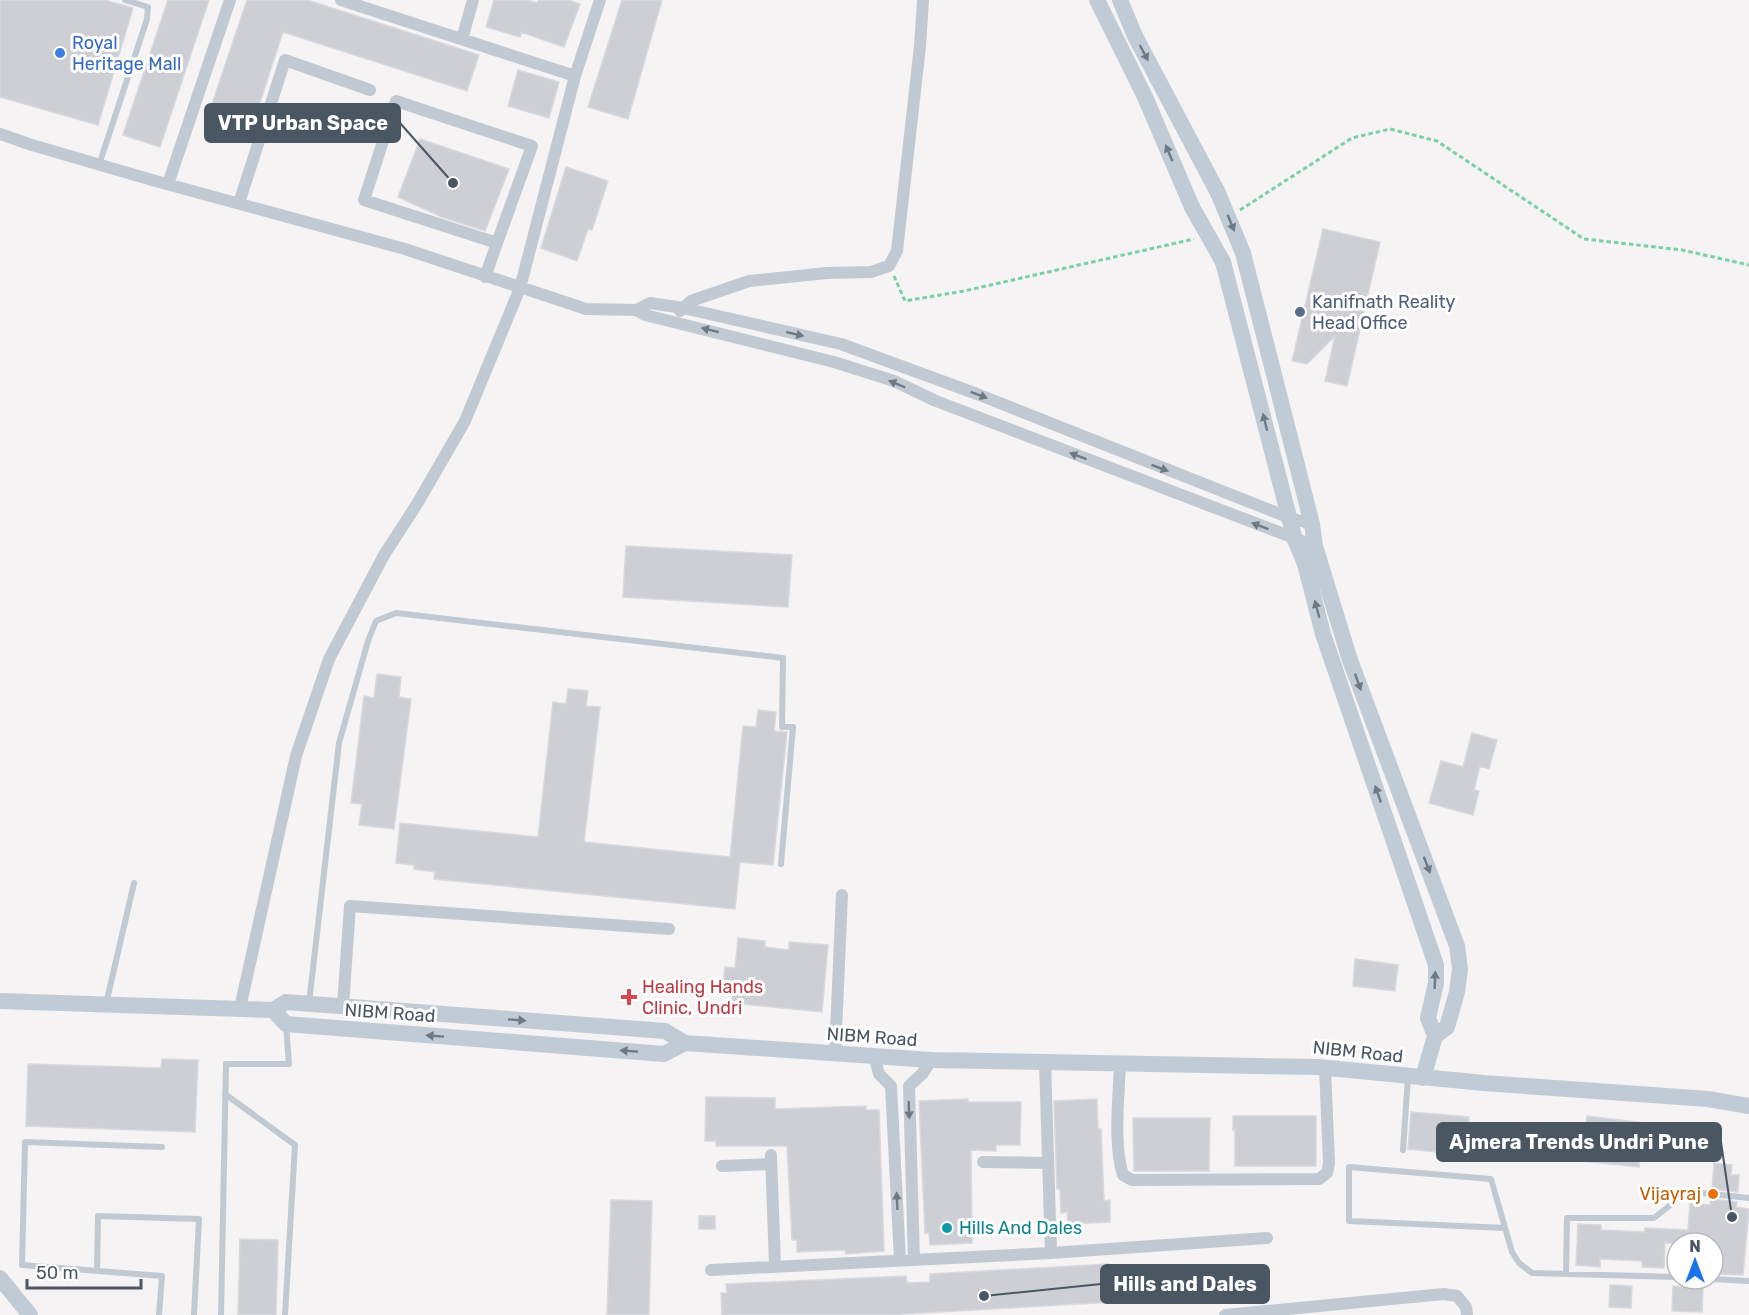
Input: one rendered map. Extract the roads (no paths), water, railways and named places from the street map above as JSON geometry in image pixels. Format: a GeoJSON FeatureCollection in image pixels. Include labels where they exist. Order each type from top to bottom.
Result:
{"type":"FeatureCollection","features":[{"type":"Feature","properties":{"kind":"street"},"geometry":{"type":"LineString","coordinates":[[168,184],[230,0]]}},
{"type":"Feature","properties":{"kind":"street"},"geometry":{"type":"LineString","coordinates":[[341,0],[575,76]]}},
{"type":"Feature","properties":{"kind":"street"},"geometry":{"type":"LineString","coordinates":[[462,39],[473,0]]}},
{"type":"Feature","properties":{"kind":"street"},"geometry":{"type":"LineString","coordinates":[[240,1008],[296,756],[329,659],[384,555],[417,504],[465,421],[520,288],[575,76],[600,0]]}},
{"type":"Feature","properties":{"kind":"street"},"geometry":{"type":"LineString","coordinates":[[670,320],[691,301],[749,281],[827,273],[872,272],[889,266],[897,251],[923,0]]}},
{"type":"Feature","properties":{"kind":"street"},"geometry":{"type":"LineString","coordinates":[[1096,0],[1145,97],[1192,207],[1223,262],[1295,540],[1305,564],[1323,634],[1436,965],[1437,983],[1428,1018],[1435,1036]]}},
{"type":"Feature","properties":{"kind":"street"},"geometry":{"type":"LineString","coordinates":[[1120,0],[1135,36],[1218,193],[1244,253],[1312,524],[1315,546],[1350,660],[1457,946],[1460,969],[1457,992],[1447,1027],[1435,1036],[1416,1077]]}},
{"type":"Feature","properties":{"kind":"street"},"geometry":{"type":"LineString","coordinates":[[239,203],[285,60],[370,90]]}},
{"type":"Feature","properties":{"kind":"street"},"geometry":{"type":"LineString","coordinates":[[485,277],[532,146],[396,101],[364,200],[497,243]]}},
{"type":"Feature","properties":{"kind":"street"},"geometry":{"type":"LineString","coordinates":[[0,134],[99,165],[405,249],[586,309],[636,310],[650,303],[683,308],[842,344],[976,394],[1290,518],[1312,524]]}},
{"type":"Feature","properties":{"kind":"street"},"geometry":{"type":"LineString","coordinates":[[636,310],[645,315],[834,362],[894,381],[936,401],[1315,546]]}},
{"type":"Feature","properties":{"kind":"street"},"geometry":{"type":"LineString","coordinates":[[835,1054],[842,895]]}},
{"type":"Feature","properties":{"kind":"street"},"geometry":{"type":"LineString","coordinates":[[343,1006],[350,906],[669,929]]}},
{"type":"Feature","properties":{"kind":"street"},"geometry":{"type":"LineString","coordinates":[[0,1000],[273,1010],[286,1002],[665,1031],[685,1043]]}},
{"type":"Feature","properties":{"kind":"street"},"geometry":{"type":"LineString","coordinates":[[273,1010],[286,1024]]}},
{"type":"Feature","properties":{"kind":"street","name":"NIBM Road"},"geometry":{"type":"LineString","coordinates":[[286,1024],[664,1054],[685,1043],[931,1060],[1325,1067],[1416,1077],[1708,1100],[1749,1106]]}},
{"type":"Feature","properties":{"kind":"street"},"geometry":{"type":"LineString","coordinates":[[874,1056],[879,1074],[891,1086],[900,1260]]}},
{"type":"Feature","properties":{"kind":"street"},"geometry":{"type":"LineString","coordinates":[[914,1260],[909,1086],[931,1060]]}},
{"type":"Feature","properties":{"kind":"street"},"geometry":{"type":"LineString","coordinates":[[1045,1061],[1051,1252]]}},
{"type":"Feature","properties":{"kind":"street"},"geometry":{"type":"LineString","coordinates":[[1120,1062],[1118,1114],[1120,1166],[1123,1175],[1132,1180],[1319,1179],[1327,1173],[1329,1163],[1325,1067]]}},
{"type":"Feature","properties":{"kind":"street"},"geometry":{"type":"LineString","coordinates":[[722,1166],[771,1159],[775,1266]]}},
{"type":"Feature","properties":{"kind":"street"},"geometry":{"type":"LineString","coordinates":[[982,1162],[1047,1163]]}},
{"type":"Feature","properties":{"kind":"street"},"geometry":{"type":"LineString","coordinates":[[895,1167],[911,1166]]}},
{"type":"Feature","properties":{"kind":"street"},"geometry":{"type":"LineString","coordinates":[[711,1270],[1267,1238]]}},
{"type":"Feature","properties":{"kind":"street"},"geometry":{"type":"LineString","coordinates":[[0,1278],[30,1315]]}},
{"type":"Feature","properties":{"kind":"street"},"geometry":{"type":"LineString","coordinates":[[1225,1315],[1444,1294],[1457,1296],[1466,1307],[1467,1315]]}},
{"type":"Feature","properties":{"kind":"lane"},"geometry":{"type":"LineString","coordinates":[[99,165],[147,19],[148,7],[125,0]]}},
{"type":"Feature","properties":{"kind":"lane"},"geometry":{"type":"LineString","coordinates":[[309,1004],[339,743],[368,641],[376,621],[396,613],[783,658],[782,726],[793,726],[781,864]]}},
{"type":"Feature","properties":{"kind":"lane"},"geometry":{"type":"LineString","coordinates":[[105,1004],[134,883]]}},
{"type":"Feature","properties":{"kind":"lane"},"geometry":{"type":"LineString","coordinates":[[221,1315],[226,1064],[289,1064],[286,1024]]}},
{"type":"Feature","properties":{"kind":"lane"},"geometry":{"type":"LineString","coordinates":[[1403,1150],[1416,1077]]}},
{"type":"Feature","properties":{"kind":"lane"},"geometry":{"type":"LineString","coordinates":[[225,1094],[295,1145],[285,1315]]}},
{"type":"Feature","properties":{"kind":"lane"},"geometry":{"type":"LineString","coordinates":[[159,1315],[162,1276],[22,1265],[25,1142],[162,1147]]}},
{"type":"Feature","properties":{"kind":"lane"},"geometry":{"type":"LineString","coordinates":[[1505,1228],[1349,1221],[1349,1167],[1491,1179],[1512,1251],[1519,1263],[1532,1273],[1665,1277]]}},
{"type":"Feature","properties":{"kind":"lane"},"geometry":{"type":"LineString","coordinates":[[1566,1274],[1568,1218],[1654,1218],[1684,1194],[1702,1193],[1749,1198]]}},
{"type":"Feature","properties":{"kind":"lane"},"geometry":{"type":"LineString","coordinates":[[97,1271],[98,1216],[200,1219],[194,1315]]}},
{"type":"Feature","properties":{"kind":"lane"},"geometry":{"type":"LineString","coordinates":[[1725,1280],[1749,1281]]}},
{"type":"Feature","properties":{"kind":"place","name":"Royal Heritage Mall"},"geometry":{"type":"Point","coordinates":[60,53]}},
{"type":"Feature","properties":{"kind":"place","name":"VTP Urban Space"},"geometry":{"type":"Point","coordinates":[453,183]}},
{"type":"Feature","properties":{"kind":"place","name":"Kanifnath Reality Head Office"},"geometry":{"type":"Point","coordinates":[1300,312]}},
{"type":"Feature","properties":{"kind":"place","name":"Healing Hands Clinic, Undri"},"geometry":{"type":"Point","coordinates":[629,997]}},
{"type":"Feature","properties":{"kind":"place","name":"Vijayraj"},"geometry":{"type":"Point","coordinates":[1713,1194]}},
{"type":"Feature","properties":{"kind":"place","name":"Ajmera Trends Undri Pune"},"geometry":{"type":"Point","coordinates":[1732,1217]}},
{"type":"Feature","properties":{"kind":"place","name":"Hills And Dales"},"geometry":{"type":"Point","coordinates":[947,1228]}},
{"type":"Feature","properties":{"kind":"place","name":"Hills and Dales"},"geometry":{"type":"Point","coordinates":[984,1296]}}]}
